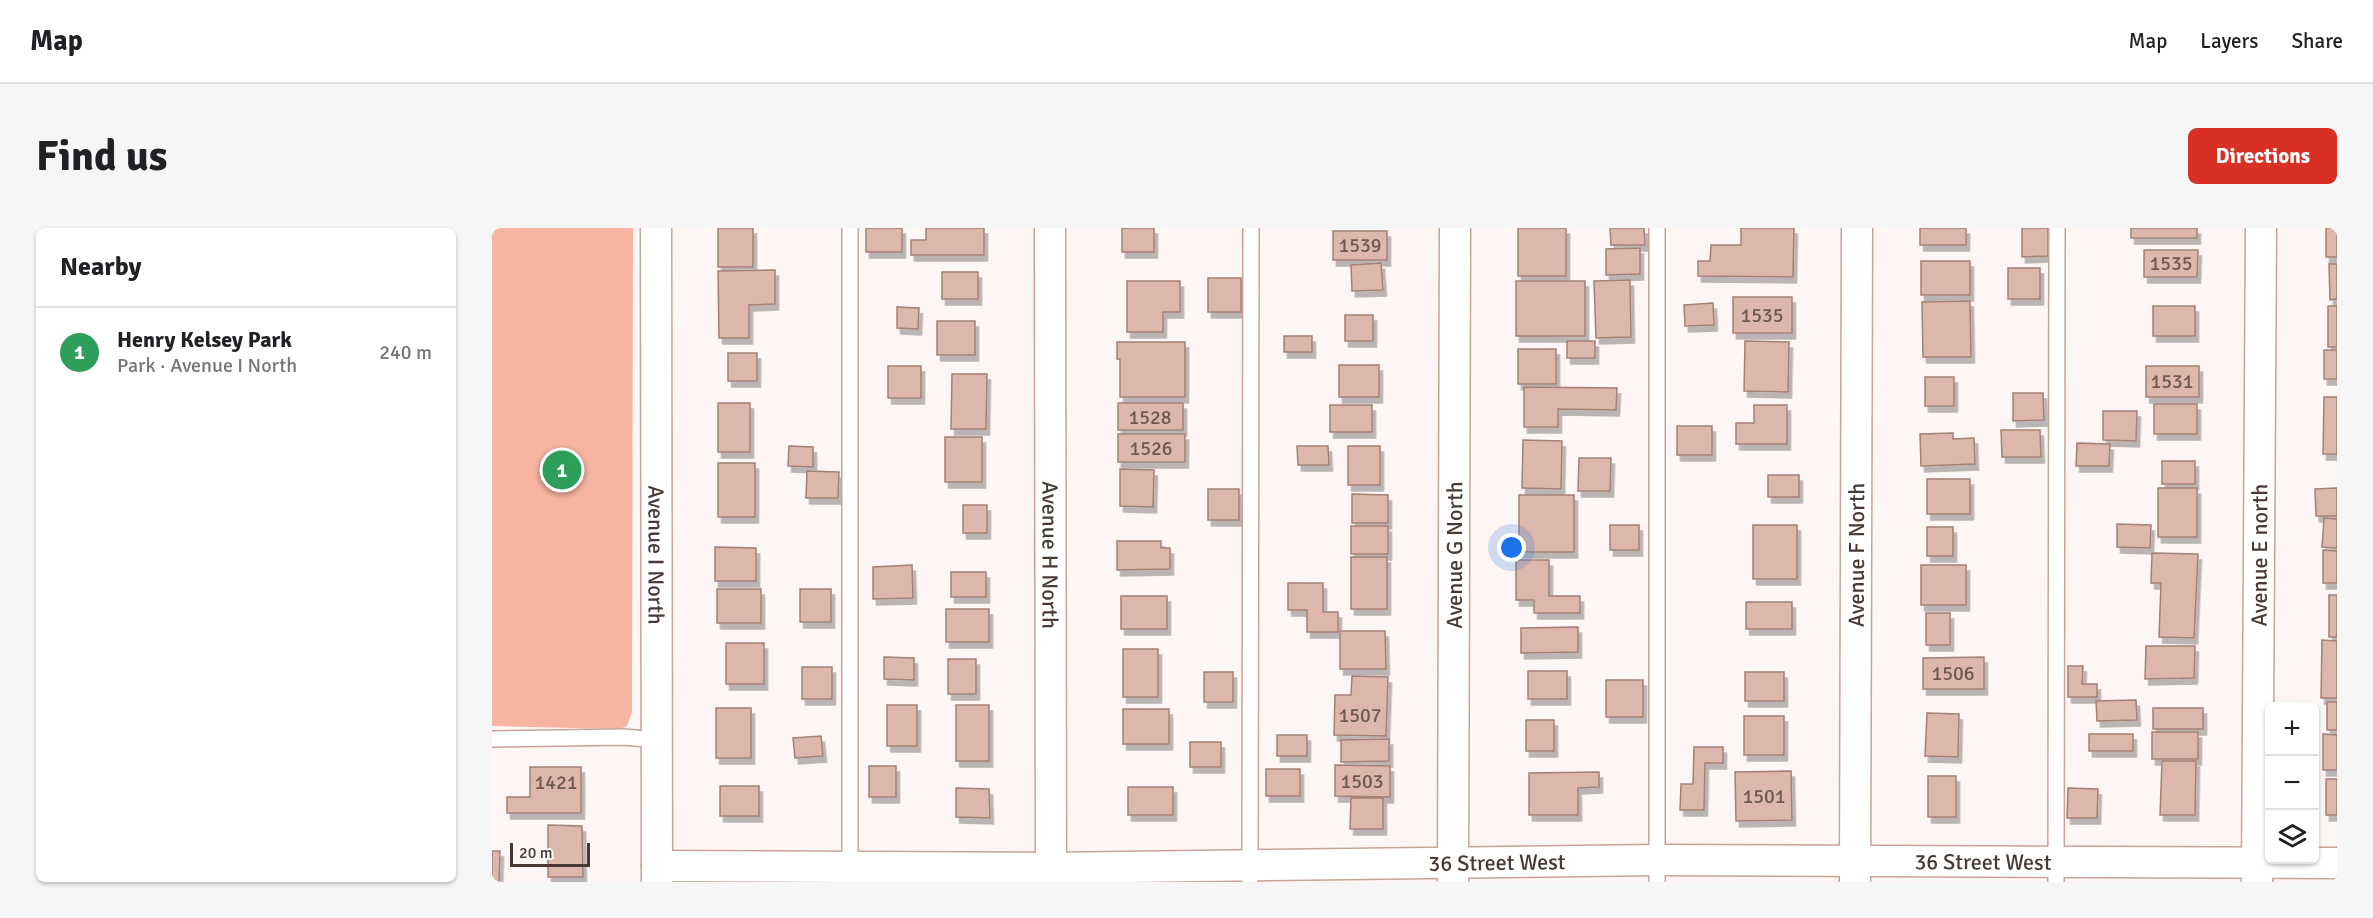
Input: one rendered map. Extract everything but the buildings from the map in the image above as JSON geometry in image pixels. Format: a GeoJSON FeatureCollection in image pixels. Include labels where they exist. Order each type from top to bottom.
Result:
{"type":"FeatureCollection","features":[{"type":"Feature","properties":{"kind":"street","name":"Avenue I North"},"geometry":{"type":"LineString","coordinates":[[656,228],[657,874]]}},
{"type":"Feature","properties":{"kind":"street","name":"Avenue H North"},"geometry":{"type":"LineString","coordinates":[[1050,228],[1051,875]]}},
{"type":"Feature","properties":{"kind":"street","name":"Avenue G North"},"geometry":{"type":"LineString","coordinates":[[1453,872],[1455,228]]}},
{"type":"Feature","properties":{"kind":"street","name":"Avenue F North"},"geometry":{"type":"LineString","coordinates":[[1855,872],[1857,228]]}},
{"type":"Feature","properties":{"kind":"street","name":"Avenue E north"},"geometry":{"type":"LineString","coordinates":[[2257,873],[2261,228]]}},
{"type":"Feature","properties":{"kind":"street","name":"36 Street West"},"geometry":{"type":"LineString","coordinates":[[657,874],[1051,875],[1657,871],[2257,873],[2337,863]]}},
{"type":"Feature","properties":{"kind":"lane"},"geometry":{"type":"LineString","coordinates":[[850,228],[850,874]]}},
{"type":"Feature","properties":{"kind":"lane"},"geometry":{"type":"LineString","coordinates":[[1250,873],[1251,228]]}},
{"type":"Feature","properties":{"kind":"lane"},"geometry":{"type":"LineString","coordinates":[[1657,228],[1657,871]]}},
{"type":"Feature","properties":{"kind":"lane"},"geometry":{"type":"LineString","coordinates":[[2056,872],[2057,228]]}},
{"type":"Feature","properties":{"kind":"lane"},"geometry":{"type":"LineString","coordinates":[[492,739],[623,737],[657,740]]}},
{"type":"Feature","properties":{"kind":"shaded area"},"geometry":{"type":"Polygon","coordinates":[[[492,228],[633,228],[632,712],[627,726],[620,729],[492,726],[492,228]]]}},
{"type":"Feature","properties":{"kind":"place","name":"Henry Kelsey Park"},"geometry":{"type":"Point","coordinates":[562,470]}}]}
